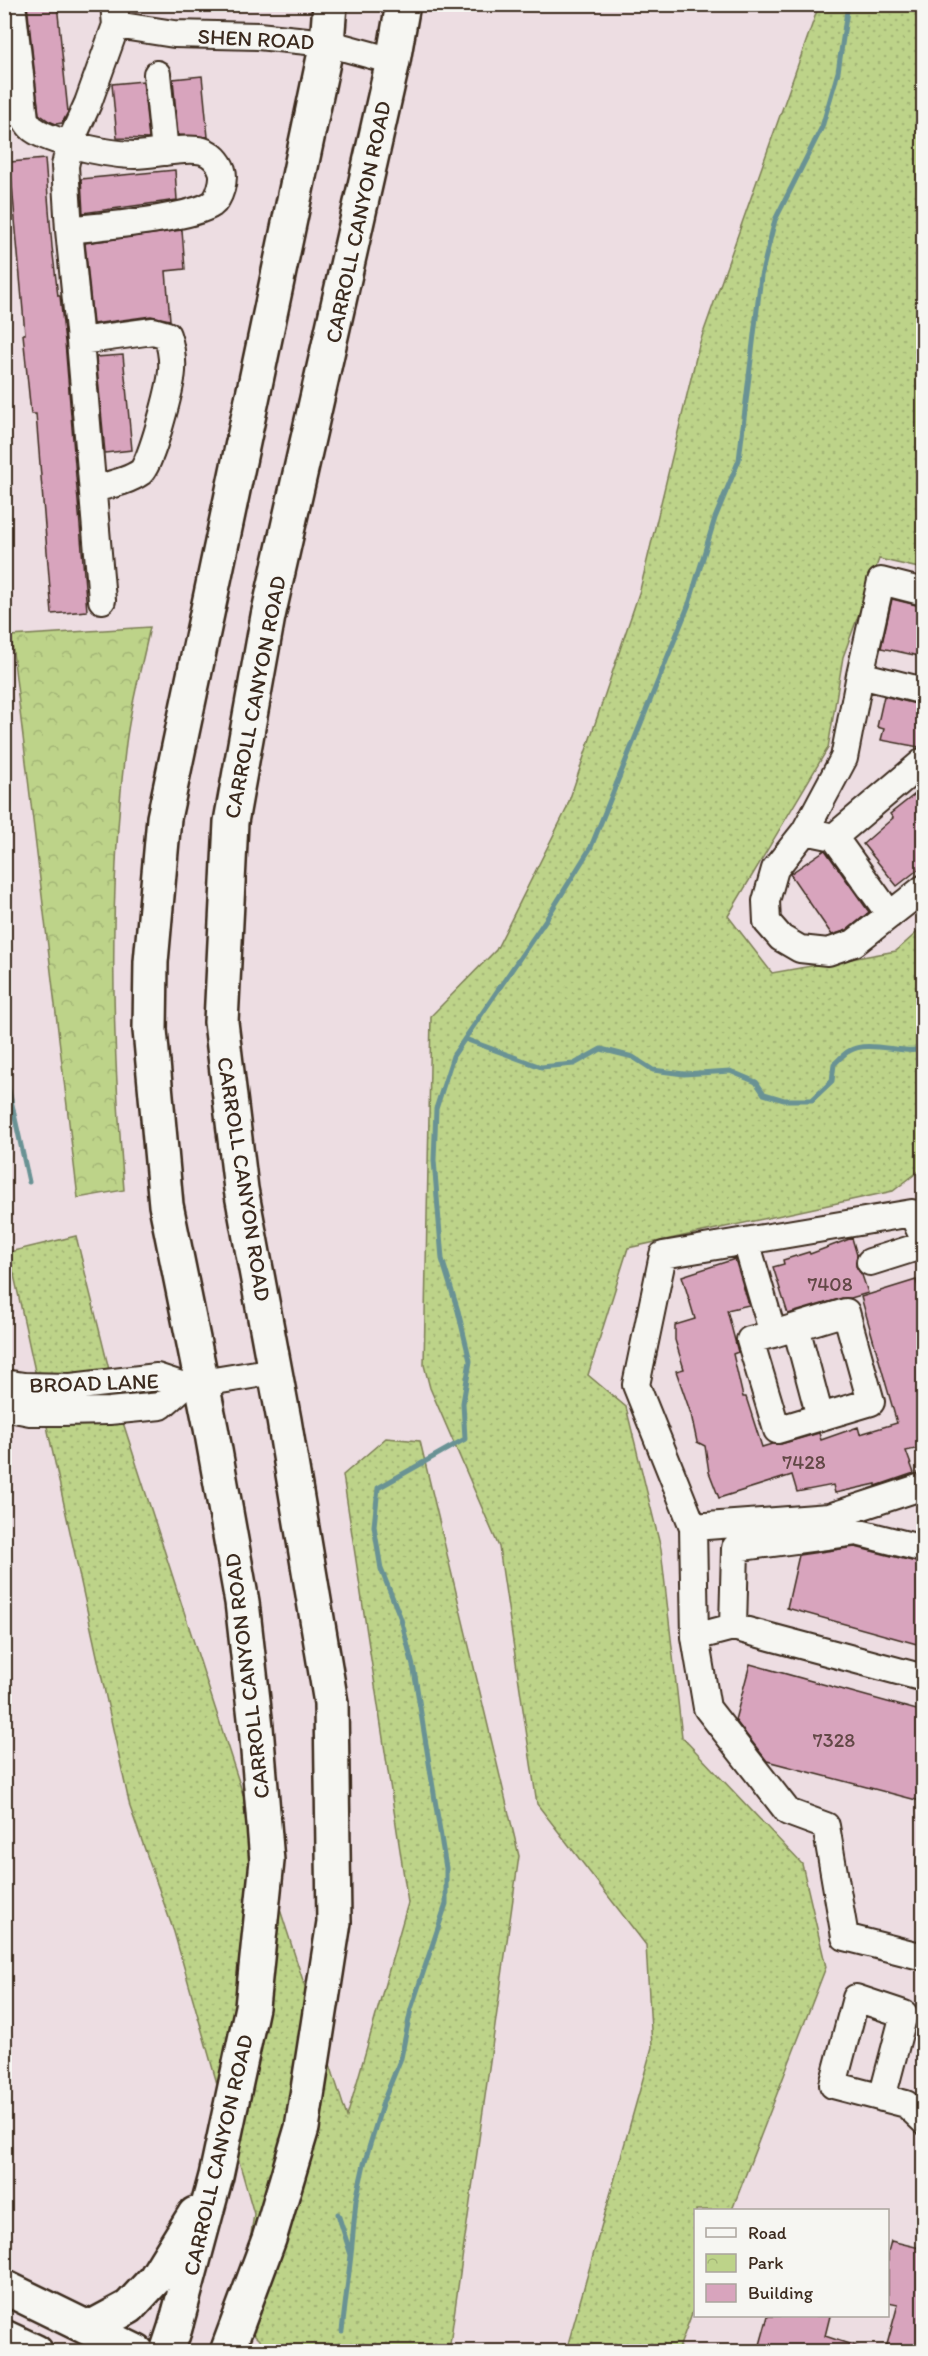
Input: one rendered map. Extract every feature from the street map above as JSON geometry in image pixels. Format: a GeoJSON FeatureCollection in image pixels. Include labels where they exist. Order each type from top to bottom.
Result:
{"type":"FeatureCollection","features":[{"type":"Feature","properties":{"kind":"main road","name":"CARROLL CANYON ROAD"},"geometry":{"type":"LineString","coordinates":[[167,2352],[216,2176],[252,2007],[267,1861],[256,1727],[242,1602],[192,1384],[166,1205],[150,1030],[151,962],[164,818],[327,43],[330,4]]}},
{"type":"Feature","properties":{"kind":"main road","name":"CARROLL CANYON ROAD"},"geometry":{"type":"LineString","coordinates":[[227,2352],[269,2239],[302,2128],[334,1922],[331,1703],[275,1371],[241,1189],[221,1022],[231,822],[268,616],[393,61],[402,4]]}},
{"type":"Feature","properties":{"kind":"main road"},"geometry":{"type":"LineString","coordinates":[[90,2328],[129,2307],[155,2279],[216,2176]]}},
{"type":"Feature","properties":{"kind":"main road"},"geometry":{"type":"LineString","coordinates":[[4,2287],[137,2352]]}},
{"type":"Feature","properties":{"kind":"main road"},"geometry":{"type":"LineString","coordinates":[[4,2337],[36,2352]]}},
{"type":"Feature","properties":{"kind":"street"},"geometry":{"type":"LineString","coordinates":[[12,4],[25,118],[32,128],[70,143],[113,153],[135,155],[203,151],[215,158],[223,171],[222,187],[214,202],[195,212],[69,230]]}},
{"type":"Feature","properties":{"kind":"street"},"geometry":{"type":"LineString","coordinates":[[102,600],[65,166],[70,143],[88,103],[115,15]]}},
{"type":"Feature","properties":{"kind":"street","name":"SHEN ROAD"},"geometry":{"type":"LineString","coordinates":[[115,15],[174,34],[258,36],[327,43],[393,61]]}},
{"type":"Feature","properties":{"kind":"street"},"geometry":{"type":"LineString","coordinates":[[157,75],[165,152]]}},
{"type":"Feature","properties":{"kind":"street"},"geometry":{"type":"LineString","coordinates":[[80,341],[153,331],[167,335],[172,350],[172,373],[151,454],[142,471],[122,481],[93,489]]}},
{"type":"Feature","properties":{"kind":"street"},"geometry":{"type":"LineString","coordinates":[[924,592],[881,581],[844,758],[805,831],[775,869],[766,901],[767,922],[781,938],[800,949],[828,952],[854,943],[924,888]]}},
{"type":"Feature","properties":{"kind":"street"},"geometry":{"type":"LineString","coordinates":[[860,675],[924,691]]}},
{"type":"Feature","properties":{"kind":"street"},"geometry":{"type":"LineString","coordinates":[[834,837],[924,761]]}},
{"type":"Feature","properties":{"kind":"street"},"geometry":{"type":"LineString","coordinates":[[805,831],[834,837],[890,915]]}},
{"type":"Feature","properties":{"kind":"street"},"geometry":{"type":"LineString","coordinates":[[924,1239],[918,1210],[663,1255],[636,1385],[693,1527],[695,1636],[707,1708],[788,1812],[826,1826],[845,1937],[924,1957]]}},
{"type":"Feature","properties":{"kind":"street"},"geometry":{"type":"LineString","coordinates":[[746,1241],[820,1417]]}},
{"type":"Feature","properties":{"kind":"street"},"geometry":{"type":"LineString","coordinates":[[870,1262],[924,1245]]}},
{"type":"Feature","properties":{"kind":"street"},"geometry":{"type":"LineString","coordinates":[[846,1312],[871,1402],[777,1430],[750,1340],[784,1330],[846,1312]]}},
{"type":"Feature","properties":{"kind":"street","name":"BROAD LANE"},"geometry":{"type":"LineString","coordinates":[[4,1383],[24,1386],[71,1387],[158,1377],[192,1384],[275,1371]]}},
{"type":"Feature","properties":{"kind":"street","name":"BROAD LANE"},"geometry":{"type":"LineString","coordinates":[[4,1407],[30,1412],[62,1412],[109,1411],[161,1406],[192,1384]]}},
{"type":"Feature","properties":{"kind":"street"},"geometry":{"type":"LineString","coordinates":[[693,1527],[829,1517],[924,1486]]}},
{"type":"Feature","properties":{"kind":"street"},"geometry":{"type":"LineString","coordinates":[[733,1627],[735,1548],[856,1532],[916,1543]]}},
{"type":"Feature","properties":{"kind":"street"},"geometry":{"type":"LineString","coordinates":[[695,1636],[733,1627],[924,1678]]}},
{"type":"Feature","properties":{"kind":"street"},"geometry":{"type":"LineString","coordinates":[[882,2098],[906,2104],[924,2121]]}},
{"type":"Feature","properties":{"kind":"green space"},"geometry":{"type":"Polygon","coordinates":[[[819,5],[923,5],[923,569],[879,559],[843,657],[828,748],[728,916],[772,973],[896,951],[923,927],[923,1168],[893,1191],[628,1248],[588,1375],[626,1407],[661,1549],[682,1737],[802,1864],[826,1967],[732,2209],[694,2209],[694,2308],[678,2351],[566,2351],[652,2047],[646,1945],[537,1804],[499,1547],[430,1388],[424,1365],[431,1016],[496,950],[566,810],[640,590],[699,345],[819,5]]]}},
{"type":"Feature","properties":{"kind":"green space"},"geometry":{"type":"Polygon","coordinates":[[[150,627],[128,728],[116,854],[115,1022],[124,1190],[78,1198],[11,636],[150,627]]]}},
{"type":"Feature","properties":{"kind":"green space"},"geometry":{"type":"Polygon","coordinates":[[[76,1236],[119,1410],[347,2117],[408,1903],[343,1475],[386,1438],[420,1441],[519,1856],[449,2351],[270,2351],[238,2319],[254,2214],[174,1932],[130,1807],[9,1252],[76,1236]]]}},
{"type":"Feature","properties":{"kind":"building"},"geometry":{"type":"Polygon","coordinates":[[[27,4],[57,4],[68,112],[62,123],[56,124],[39,114],[27,4]]]}},
{"type":"Feature","properties":{"kind":"building"},"geometry":{"type":"Polygon","coordinates":[[[202,76],[208,137],[178,135],[173,79],[202,76]]]}},
{"type":"Feature","properties":{"kind":"building"},"geometry":{"type":"Polygon","coordinates":[[[143,81],[149,139],[117,138],[112,84],[143,81]]]}},
{"type":"Feature","properties":{"kind":"building"},"geometry":{"type":"Polygon","coordinates":[[[45,159],[52,247],[65,342],[87,611],[52,614],[36,414],[31,414],[23,334],[25,334],[10,162],[45,159]]]}},
{"type":"Feature","properties":{"kind":"building"},"geometry":{"type":"Polygon","coordinates":[[[175,170],[177,200],[83,213],[81,179],[175,170]]]}},
{"type":"Feature","properties":{"kind":"building"},"geometry":{"type":"Polygon","coordinates":[[[182,230],[185,269],[166,271],[170,320],[151,316],[93,324],[85,243],[182,230]]]}},
{"type":"Feature","properties":{"kind":"building"},"geometry":{"type":"Polygon","coordinates":[[[123,355],[132,450],[105,453],[96,357],[123,355]]]}},
{"type":"Feature","properties":{"kind":"building"},"geometry":{"type":"Polygon","coordinates":[[[892,599],[924,607],[924,657],[881,648],[892,599]]]}},
{"type":"Feature","properties":{"kind":"building"},"geometry":{"type":"Polygon","coordinates":[[[884,696],[924,706],[924,746],[881,740],[884,729],[877,727],[884,696]]]}},
{"type":"Feature","properties":{"kind":"building"},"geometry":{"type":"Polygon","coordinates":[[[924,787],[924,865],[897,886],[863,844],[893,818],[890,814],[924,787]]]}},
{"type":"Feature","properties":{"kind":"building"},"geometry":{"type":"Polygon","coordinates":[[[825,850],[869,912],[847,930],[832,935],[790,874],[825,850]]]}},
{"type":"Feature","properties":{"kind":"building"},"geometry":{"type":"Polygon","coordinates":[[[852,1238],[857,1255],[856,1266],[862,1275],[868,1293],[788,1314],[773,1267],[784,1264],[783,1260],[809,1252],[810,1254],[852,1238]]]}},
{"type":"Feature","properties":{"kind":"building"},"geometry":{"type":"Polygon","coordinates":[[[735,1259],[749,1305],[727,1310],[738,1352],[733,1354],[743,1397],[746,1397],[762,1447],[819,1433],[821,1440],[858,1427],[860,1434],[897,1423],[861,1297],[916,1280],[924,1306],[924,1447],[906,1451],[914,1473],[876,1486],[876,1484],[835,1493],[833,1485],[797,1492],[792,1475],[719,1498],[709,1472],[705,1446],[697,1442],[691,1414],[676,1371],[684,1369],[675,1340],[675,1325],[695,1319],[682,1276],[735,1259]]]}},
{"type":"Feature","properties":{"kind":"building"},"geometry":{"type":"Polygon","coordinates":[[[855,1547],[924,1564],[924,1646],[787,1608],[799,1555],[855,1547]]]}},
{"type":"Feature","properties":{"kind":"building"},"geometry":{"type":"Polygon","coordinates":[[[750,1664],[924,1712],[924,1802],[767,1761],[735,1720],[750,1664]]]}},
{"type":"Feature","properties":{"kind":"building"},"geometry":{"type":"Polygon","coordinates":[[[891,2241],[924,2249],[924,2331],[919,2352],[885,2352],[898,2304],[889,2302],[891,2241]]]}},
{"type":"Feature","properties":{"kind":"building"},"geometry":{"type":"Polygon","coordinates":[[[768,2317],[830,2317],[825,2336],[864,2349],[864,2352],[758,2352],[768,2317]]]}},
{"type":"Feature","properties":{"kind":"waterway"},"geometry":{"type":"LineString","coordinates":[[351,2255],[356,2200],[364,2164],[383,2102],[401,2058],[411,2009],[446,1904],[446,1868],[414,1670],[401,1619],[381,1569],[374,1526],[378,1488],[465,1439],[463,1403],[470,1361],[442,1259],[434,1160],[436,1109],[453,1056],[547,918],[591,847],[689,604],[715,518],[739,460],[761,276],[775,220],[822,127],[838,72],[848,4]]}},
{"type":"Feature","properties":{"kind":"waterway"},"geometry":{"type":"LineString","coordinates":[[465,1039],[541,1067],[574,1064],[601,1049],[633,1057],[653,1070],[684,1074],[730,1071],[756,1082],[764,1094],[784,1100],[812,1100],[832,1081],[834,1064],[847,1052],[857,1048],[866,1046],[905,1050],[924,1049]]}},
{"type":"Feature","properties":{"kind":"waterway"},"geometry":{"type":"LineString","coordinates":[[4,1068],[29,1182]]}},
{"type":"Feature","properties":{"kind":"waterway"},"geometry":{"type":"LineString","coordinates":[[338,2214],[351,2255],[342,2331]]}}]}
